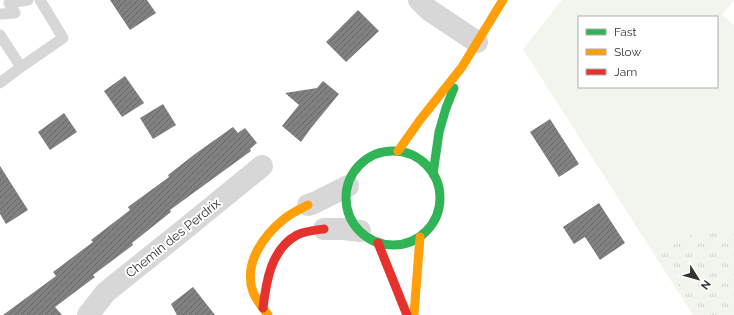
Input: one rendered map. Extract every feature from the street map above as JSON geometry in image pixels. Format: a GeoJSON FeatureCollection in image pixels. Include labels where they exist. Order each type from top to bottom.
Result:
{"type":"FeatureCollection","features":[{"type":"Feature","properties":{"kind":"main road"},"geometry":{"type":"LineString","coordinates":[[398,151],[420,120],[462,67],[503,0]]}},
{"type":"Feature","properties":{"kind":"main road"},"geometry":{"type":"LineString","coordinates":[[433,174],[440,132],[446,108],[462,67]]}},
{"type":"Feature","properties":{"kind":"main road"},"geometry":{"type":"LineString","coordinates":[[398,151],[412,155],[424,163],[433,174],[438,187],[439,201],[437,214],[430,227],[420,237],[407,243],[393,245],[378,243],[365,236],[354,226],[348,212],[345,197],[348,182],[356,168],[368,158],[383,152],[398,151]]}},
{"type":"Feature","properties":{"kind":"main road"},"geometry":{"type":"LineString","coordinates":[[266,312],[252,290],[250,278],[252,264],[257,250],[266,236],[276,225],[290,214],[308,205]]}},
{"type":"Feature","properties":{"kind":"main road"},"geometry":{"type":"LineString","coordinates":[[266,312],[265,288],[270,269],[275,258],[284,246],[295,236],[311,230],[324,229]]}},
{"type":"Feature","properties":{"kind":"main road"},"geometry":{"type":"LineString","coordinates":[[414,315],[420,237]]}},
{"type":"Feature","properties":{"kind":"main road"},"geometry":{"type":"LineString","coordinates":[[378,243],[407,315]]}},
{"type":"Feature","properties":{"kind":"street"},"geometry":{"type":"LineString","coordinates":[[419,0],[429,10],[477,42]]}},
{"type":"Feature","properties":{"kind":"street","name":"Chemin des Perdrix"},"geometry":{"type":"LineString","coordinates":[[88,315],[106,292],[262,166]]}},
{"type":"Feature","properties":{"kind":"street"},"geometry":{"type":"LineString","coordinates":[[308,205],[314,204],[348,186]]}},
{"type":"Feature","properties":{"kind":"street"},"geometry":{"type":"LineString","coordinates":[[324,229],[360,231]]}},
{"type":"Feature","properties":{"kind":"lane"},"geometry":{"type":"LineString","coordinates":[[0,14],[15,13],[9,3],[28,0]]}},
{"type":"Feature","properties":{"kind":"lane"},"geometry":{"type":"LineString","coordinates":[[0,83],[63,38],[40,0]]}},
{"type":"Feature","properties":{"kind":"lane"},"geometry":{"type":"LineString","coordinates":[[0,35],[21,67]]}},
{"type":"Feature","properties":{"kind":"green space"},"geometry":{"type":"Polygon","coordinates":[[[562,0],[734,0],[722,15],[734,25],[734,315],[693,315],[523,49],[562,0]]]}},
{"type":"Feature","properties":{"kind":"green space"},"geometry":{"type":"Polygon","coordinates":[[[707,227],[734,233],[734,311],[726,315],[697,315],[658,253],[707,227]]]}},
{"type":"Feature","properties":{"kind":"building"},"geometry":{"type":"Polygon","coordinates":[[[110,0],[147,0],[156,13],[130,30],[110,0]]]}},
{"type":"Feature","properties":{"kind":"building"},"geometry":{"type":"Polygon","coordinates":[[[358,10],[379,31],[346,62],[326,42],[358,10]]]}},
{"type":"Feature","properties":{"kind":"building"},"geometry":{"type":"Polygon","coordinates":[[[125,76],[144,103],[122,117],[104,91],[125,76]]]}},
{"type":"Feature","properties":{"kind":"building"},"geometry":{"type":"Polygon","coordinates":[[[323,81],[339,94],[301,142],[282,126],[299,105],[285,93],[317,88],[323,81]]]}},
{"type":"Feature","properties":{"kind":"building"},"geometry":{"type":"Polygon","coordinates":[[[163,104],[176,125],[153,139],[140,118],[163,104]]]}},
{"type":"Feature","properties":{"kind":"building"},"geometry":{"type":"Polygon","coordinates":[[[64,113],[77,132],[50,150],[38,132],[64,113]]]}},
{"type":"Feature","properties":{"kind":"building"},"geometry":{"type":"Polygon","coordinates":[[[550,119],[579,164],[559,177],[530,132],[550,119]]]}},
{"type":"Feature","properties":{"kind":"building"},"geometry":{"type":"Polygon","coordinates":[[[233,127],[238,133],[245,128],[257,143],[250,149],[251,151],[170,210],[171,212],[132,243],[133,245],[93,275],[95,277],[55,307],[62,315],[3,315],[56,276],[53,272],[93,242],[91,240],[130,210],[128,207],[169,177],[168,175],[195,154],[233,127]]]}},
{"type":"Feature","properties":{"kind":"building"},"geometry":{"type":"Polygon","coordinates":[[[0,166],[28,210],[6,224],[0,214],[0,166]]]}},
{"type":"Feature","properties":{"kind":"building"},"geometry":{"type":"Polygon","coordinates":[[[599,203],[625,243],[600,260],[585,237],[574,244],[563,227],[599,203]]]}},
{"type":"Feature","properties":{"kind":"building"},"geometry":{"type":"Polygon","coordinates":[[[193,287],[215,315],[177,315],[171,304],[193,287]]]}},
{"type":"Feature","properties":{"kind":"traffic: fast"},"geometry":{"type":"LineString","coordinates":[[433,174],[439,132],[454,88]]}},
{"type":"Feature","properties":{"kind":"traffic: fast"},"geometry":{"type":"LineString","coordinates":[[393,151],[411,155],[426,165],[436,180],[440,198],[436,216],[426,231],[411,241],[393,245],[375,241],[360,231],[350,216],[346,198],[350,180],[360,165],[375,155],[393,151]]}},
{"type":"Feature","properties":{"kind":"traffic: slow"},"geometry":{"type":"LineString","coordinates":[[398,151],[420,120],[462,67],[503,0]]}},
{"type":"Feature","properties":{"kind":"traffic: slow"},"geometry":{"type":"LineString","coordinates":[[268,315],[253,292],[251,282],[253,261],[262,242],[276,226],[296,211],[308,205]]}},
{"type":"Feature","properties":{"kind":"traffic: slow"},"geometry":{"type":"LineString","coordinates":[[414,315],[420,237]]}},
{"type":"Feature","properties":{"kind":"traffic: jam"},"geometry":{"type":"LineString","coordinates":[[263,308],[271,267],[281,249],[288,241],[297,235],[324,229]]}},
{"type":"Feature","properties":{"kind":"traffic: jam"},"geometry":{"type":"LineString","coordinates":[[378,243],[407,315]]}}]}
